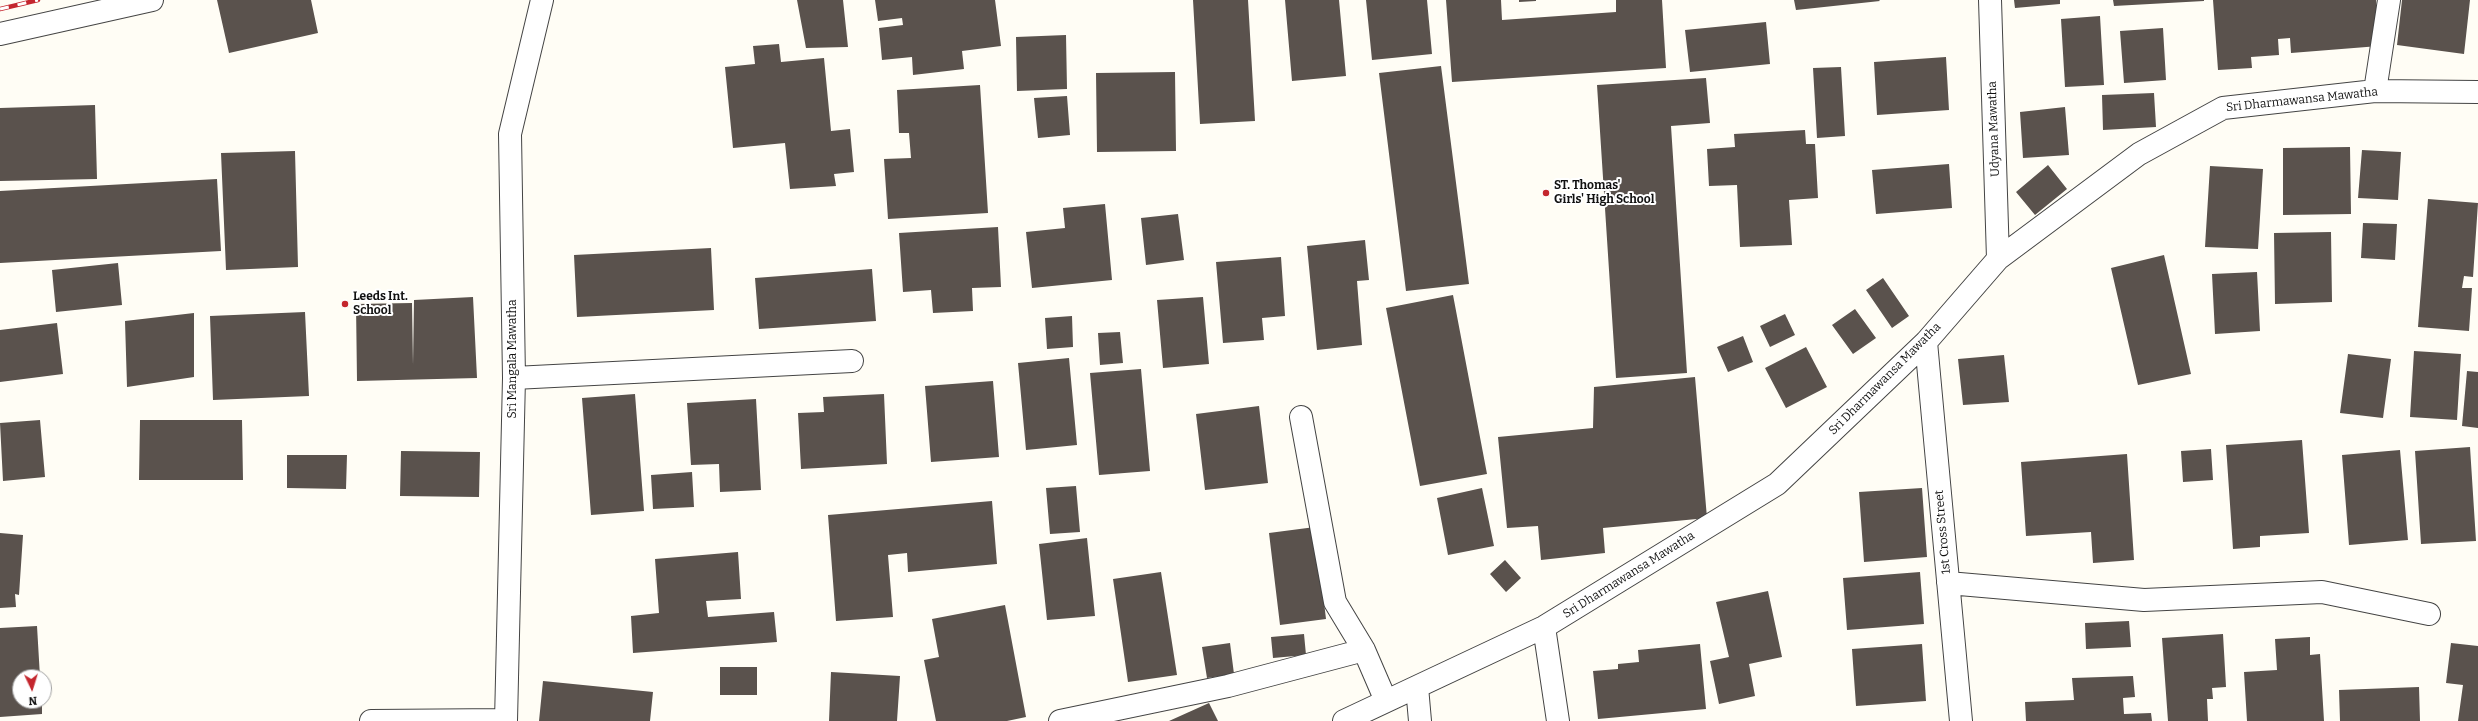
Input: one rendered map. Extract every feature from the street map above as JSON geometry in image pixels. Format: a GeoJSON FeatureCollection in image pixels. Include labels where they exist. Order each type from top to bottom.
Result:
{"type":"FeatureCollection","features":[{"type":"Feature","properties":{"kind":"street"},"geometry":{"type":"LineString","coordinates":[[0,34],[152,0]]}},
{"type":"Feature","properties":{"kind":"street","name":"Sri Mangala Mawatha"},"geometry":{"type":"LineString","coordinates":[[506,720],[514,378],[510,134],[542,0]]}},
{"type":"Feature","properties":{"kind":"street","name":"Udyana Mawatha"},"geometry":{"type":"LineString","coordinates":[[1990,0],[1998,258]]}},
{"type":"Feature","properties":{"kind":"street"},"geometry":{"type":"LineString","coordinates":[[2375,91],[2389,0]]}},
{"type":"Feature","properties":{"kind":"street","name":"Sri Dharmawansa Mawatha"},"geometry":{"type":"LineString","coordinates":[[1344,721],[1544,627],[1776,484],[1926,342],[1998,258],[2139,154],[2222,108],[2375,91],[2478,92]]}},
{"type":"Feature","properties":{"kind":"street","name":"1st Cross Street"},"geometry":{"type":"LineString","coordinates":[[1926,342],[1961,721]]}},
{"type":"Feature","properties":{"kind":"street"},"geometry":{"type":"LineString","coordinates":[[514,378],[852,361]]}},
{"type":"Feature","properties":{"kind":"street"},"geometry":{"type":"LineString","coordinates":[[1301,417],[1335,602],[1364,650],[1386,701]]}},
{"type":"Feature","properties":{"kind":"street"},"geometry":{"type":"LineString","coordinates":[[1948,583],[2144,600],[2322,592],[2428,614]]}},
{"type":"Feature","properties":{"kind":"street"},"geometry":{"type":"LineString","coordinates":[[1544,627],[1558,721]]}},
{"type":"Feature","properties":{"kind":"street"},"geometry":{"type":"LineString","coordinates":[[1060,721],[1228,686],[1364,650]]}},
{"type":"Feature","properties":{"kind":"street"},"geometry":{"type":"LineString","coordinates":[[1417,687],[1420,721]]}},
{"type":"Feature","properties":{"kind":"street"},"geometry":{"type":"LineString","coordinates":[[371,721],[506,720]]}},
{"type":"Feature","properties":{"kind":"building"},"geometry":{"type":"Polygon","coordinates":[[[217,0],[311,0],[318,33],[229,53],[217,0]]]}},
{"type":"Feature","properties":{"kind":"building"},"geometry":{"type":"Polygon","coordinates":[[[797,0],[843,0],[848,47],[806,48],[797,0]]]}},
{"type":"Feature","properties":{"kind":"building"},"geometry":{"type":"Polygon","coordinates":[[[875,0],[995,0],[1001,46],[962,51],[964,69],[913,75],[912,57],[882,60],[879,28],[903,25],[902,18],[878,21],[875,0]]]}},
{"type":"Feature","properties":{"kind":"building"},"geometry":{"type":"Polygon","coordinates":[[[1193,0],[1248,0],[1255,121],[1200,124],[1193,0]]]}},
{"type":"Feature","properties":{"kind":"building"},"geometry":{"type":"Polygon","coordinates":[[[1285,0],[1339,0],[1346,76],[1292,81],[1285,0]]]}},
{"type":"Feature","properties":{"kind":"building"},"geometry":{"type":"Polygon","coordinates":[[[1366,0],[1427,0],[1432,54],[1372,60],[1366,0]]]}},
{"type":"Feature","properties":{"kind":"building"},"geometry":{"type":"Polygon","coordinates":[[[1446,0],[1501,0],[1502,20],[1616,12],[1616,0],[1662,0],[1666,68],[1452,82],[1446,0]]]}},
{"type":"Feature","properties":{"kind":"building"},"geometry":{"type":"Polygon","coordinates":[[[1519,0],[1536,0],[1536,1],[1519,2],[1519,0]]]}},
{"type":"Feature","properties":{"kind":"building"},"geometry":{"type":"Polygon","coordinates":[[[1794,0],[1879,0],[1880,1],[1796,10],[1794,0]]]}},
{"type":"Feature","properties":{"kind":"building"},"geometry":{"type":"Polygon","coordinates":[[[2014,0],[2060,0],[2060,4],[2015,8],[2014,0]]]}},
{"type":"Feature","properties":{"kind":"building"},"geometry":{"type":"Polygon","coordinates":[[[2113,0],[2204,0],[2204,1],[2114,6],[2113,0]]]}},
{"type":"Feature","properties":{"kind":"building"},"geometry":{"type":"Polygon","coordinates":[[[2213,0],[2376,0],[2379,46],[2291,53],[2290,38],[2278,39],[2279,55],[2251,57],[2252,68],[2218,70],[2213,0]]]}},
{"type":"Feature","properties":{"kind":"building"},"geometry":{"type":"Polygon","coordinates":[[[2402,0],[2470,0],[2464,54],[2397,45],[2402,0]]]}},
{"type":"Feature","properties":{"kind":"building"},"geometry":{"type":"Polygon","coordinates":[[[2100,16],[2104,85],[2065,87],[2061,19],[2100,16]]]}},
{"type":"Feature","properties":{"kind":"building"},"geometry":{"type":"Polygon","coordinates":[[[1766,22],[1770,64],[1690,72],[1685,30],[1766,22]]]}},
{"type":"Feature","properties":{"kind":"building"},"geometry":{"type":"Polygon","coordinates":[[[2163,28],[2166,80],[2124,83],[2120,31],[2163,28]]]}},
{"type":"Feature","properties":{"kind":"building"},"geometry":{"type":"Polygon","coordinates":[[[1066,35],[1067,89],[1017,91],[1016,37],[1066,35]]]}},
{"type":"Feature","properties":{"kind":"building"},"geometry":{"type":"Polygon","coordinates":[[[779,44],[781,62],[824,58],[831,131],[850,129],[854,172],[834,174],[836,186],[790,189],[785,143],[733,148],[725,67],[755,64],[753,46],[779,44]]]}},
{"type":"Feature","properties":{"kind":"building"},"geometry":{"type":"Polygon","coordinates":[[[1946,57],[1949,110],[1877,115],[1874,62],[1946,57]]]}},
{"type":"Feature","properties":{"kind":"building"},"geometry":{"type":"Polygon","coordinates":[[[1441,66],[1469,284],[1406,291],[1379,73],[1441,66]]]}},
{"type":"Feature","properties":{"kind":"building"},"geometry":{"type":"Polygon","coordinates":[[[1841,67],[1845,136],[1817,138],[1813,68],[1841,67]]]}},
{"type":"Feature","properties":{"kind":"building"},"geometry":{"type":"Polygon","coordinates":[[[1175,72],[1176,151],[1097,152],[1096,73],[1175,72]]]}},
{"type":"Feature","properties":{"kind":"building"},"geometry":{"type":"Polygon","coordinates":[[[1706,78],[1710,123],[1671,126],[1687,373],[1616,378],[1597,85],[1706,78]]]}},
{"type":"Feature","properties":{"kind":"building"},"geometry":{"type":"Polygon","coordinates":[[[980,85],[988,213],[888,219],[884,159],[911,158],[909,133],[899,133],[897,90],[980,85]]]}},
{"type":"Feature","properties":{"kind":"building"},"geometry":{"type":"Polygon","coordinates":[[[2154,93],[2156,127],[2103,130],[2102,95],[2154,93]]]}},
{"type":"Feature","properties":{"kind":"building"},"geometry":{"type":"Polygon","coordinates":[[[1067,96],[1070,135],[1038,138],[1034,98],[1067,96]]]}},
{"type":"Feature","properties":{"kind":"building"},"geometry":{"type":"Polygon","coordinates":[[[95,105],[97,179],[0,181],[0,108],[95,105]]]}},
{"type":"Feature","properties":{"kind":"building"},"geometry":{"type":"Polygon","coordinates":[[[2065,107],[2069,155],[2023,158],[2020,112],[2065,107]]]}},
{"type":"Feature","properties":{"kind":"building"},"geometry":{"type":"Polygon","coordinates":[[[1805,130],[1806,144],[1815,144],[1818,198],[1789,200],[1792,245],[1740,247],[1737,185],[1709,186],[1707,149],[1735,147],[1734,134],[1805,130]]]}},
{"type":"Feature","properties":{"kind":"building"},"geometry":{"type":"Polygon","coordinates":[[[2350,147],[2351,214],[2283,215],[2283,148],[2350,147]]]}},
{"type":"Feature","properties":{"kind":"building"},"geometry":{"type":"Polygon","coordinates":[[[2362,150],[2401,152],[2398,200],[2358,198],[2362,150]]]}},
{"type":"Feature","properties":{"kind":"building"},"geometry":{"type":"Polygon","coordinates":[[[295,151],[298,267],[226,270],[221,153],[295,151]]]}},
{"type":"Feature","properties":{"kind":"building"},"geometry":{"type":"Polygon","coordinates":[[[1949,164],[1952,208],[1876,214],[1872,170],[1949,164]]]}},
{"type":"Feature","properties":{"kind":"building"},"geometry":{"type":"Polygon","coordinates":[[[2048,165],[2067,189],[2035,215],[2016,192],[2048,165]]]}},
{"type":"Feature","properties":{"kind":"building"},"geometry":{"type":"Polygon","coordinates":[[[2210,166],[2263,169],[2258,249],[2205,247],[2210,166]]]}},
{"type":"Feature","properties":{"kind":"building"},"geometry":{"type":"Polygon","coordinates":[[[217,179],[221,251],[0,263],[0,191],[217,179]]]}},
{"type":"Feature","properties":{"kind":"building"},"geometry":{"type":"Polygon","coordinates":[[[2428,199],[2478,203],[2473,277],[2464,276],[2462,288],[2472,288],[2469,331],[2418,327],[2428,199]]]}},
{"type":"Feature","properties":{"kind":"building"},"geometry":{"type":"Polygon","coordinates":[[[1105,204],[1112,280],[1032,288],[1026,232],[1065,228],[1063,208],[1105,204]]]}},
{"type":"Feature","properties":{"kind":"building"},"geometry":{"type":"Polygon","coordinates":[[[1178,214],[1184,260],[1146,265],[1141,218],[1178,214]]]}},
{"type":"Feature","properties":{"kind":"building"},"geometry":{"type":"Polygon","coordinates":[[[2363,223],[2397,224],[2395,260],[2361,258],[2363,223]]]}},
{"type":"Feature","properties":{"kind":"building"},"geometry":{"type":"Polygon","coordinates":[[[998,227],[1001,287],[972,288],[973,311],[933,313],[931,290],[903,292],[899,233],[998,227]]]}},
{"type":"Feature","properties":{"kind":"building"},"geometry":{"type":"Polygon","coordinates":[[[2331,232],[2332,302],[2275,304],[2274,233],[2331,232]]]}},
{"type":"Feature","properties":{"kind":"building"},"geometry":{"type":"Polygon","coordinates":[[[1365,240],[1369,280],[1357,281],[1362,345],[1317,350],[1307,246],[1365,240]]]}},
{"type":"Feature","properties":{"kind":"building"},"geometry":{"type":"Polygon","coordinates":[[[711,248],[714,310],[577,317],[574,255],[711,248]]]}},
{"type":"Feature","properties":{"kind":"building"},"geometry":{"type":"Polygon","coordinates":[[[2164,255],[2191,374],[2138,385],[2111,268],[2164,255]]]}},
{"type":"Feature","properties":{"kind":"building"},"geometry":{"type":"Polygon","coordinates":[[[1281,257],[1285,316],[1262,318],[1264,340],[1223,343],[1216,262],[1281,257]]]}},
{"type":"Feature","properties":{"kind":"building"},"geometry":{"type":"Polygon","coordinates":[[[118,263],[122,305],[56,312],[52,270],[118,263]]]}},
{"type":"Feature","properties":{"kind":"building"},"geometry":{"type":"Polygon","coordinates":[[[872,269],[876,321],[759,329],[755,278],[872,269]]]}},
{"type":"Feature","properties":{"kind":"building"},"geometry":{"type":"Polygon","coordinates":[[[2257,272],[2260,331],[2215,334],[2212,274],[2257,272]]]}},
{"type":"Feature","properties":{"kind":"building"},"geometry":{"type":"Polygon","coordinates":[[[1883,278],[1909,316],[1892,328],[1866,290],[1883,278]]]}},
{"type":"Feature","properties":{"kind":"building"},"geometry":{"type":"Polygon","coordinates":[[[1453,295],[1487,474],[1420,486],[1386,308],[1453,295]]]}},
{"type":"Feature","properties":{"kind":"building"},"geometry":{"type":"Polygon","coordinates":[[[473,297],[477,378],[357,381],[356,304],[412,303],[413,365],[414,300],[473,297]]]}},
{"type":"Feature","properties":{"kind":"building"},"geometry":{"type":"Polygon","coordinates":[[[1203,297],[1209,364],[1163,368],[1157,300],[1203,297]]]}},
{"type":"Feature","properties":{"kind":"building"},"geometry":{"type":"Polygon","coordinates":[[[1855,309],[1876,338],[1853,354],[1832,325],[1855,309]]]}},
{"type":"Feature","properties":{"kind":"building"},"geometry":{"type":"Polygon","coordinates":[[[305,312],[309,396],[213,400],[210,316],[305,312]]]}},
{"type":"Feature","properties":{"kind":"building"},"geometry":{"type":"Polygon","coordinates":[[[194,313],[194,377],[127,387],[125,321],[194,313]]]}},
{"type":"Feature","properties":{"kind":"building"},"geometry":{"type":"Polygon","coordinates":[[[1785,314],[1795,335],[1770,347],[1760,326],[1785,314]]]}},
{"type":"Feature","properties":{"kind":"building"},"geometry":{"type":"Polygon","coordinates":[[[1072,316],[1073,347],[1047,349],[1045,318],[1072,316]]]}},
{"type":"Feature","properties":{"kind":"building"},"geometry":{"type":"Polygon","coordinates":[[[57,323],[63,374],[0,382],[0,330],[57,323]]]}},
{"type":"Feature","properties":{"kind":"building"},"geometry":{"type":"Polygon","coordinates":[[[1120,332],[1123,363],[1100,365],[1098,333],[1120,332]]]}},
{"type":"Feature","properties":{"kind":"building"},"geometry":{"type":"Polygon","coordinates":[[[1743,336],[1753,362],[1728,372],[1717,347],[1743,336]]]}},
{"type":"Feature","properties":{"kind":"building"},"geometry":{"type":"Polygon","coordinates":[[[1806,347],[1827,387],[1786,408],[1765,368],[1806,347]]]}},
{"type":"Feature","properties":{"kind":"building"},"geometry":{"type":"Polygon","coordinates":[[[2414,351],[2461,354],[2457,420],[2410,417],[2414,351]]]}},
{"type":"Feature","properties":{"kind":"building"},"geometry":{"type":"Polygon","coordinates":[[[2348,354],[2391,359],[2383,418],[2340,413],[2348,354]]]}},
{"type":"Feature","properties":{"kind":"building"},"geometry":{"type":"Polygon","coordinates":[[[2004,355],[2009,402],[1963,405],[1958,359],[2004,355]]]}},
{"type":"Feature","properties":{"kind":"building"},"geometry":{"type":"Polygon","coordinates":[[[1069,358],[1077,445],[1026,450],[1018,363],[1069,358]]]}},
{"type":"Feature","properties":{"kind":"building"},"geometry":{"type":"Polygon","coordinates":[[[1141,369],[1150,471],[1099,475],[1090,373],[1141,369]]]}},
{"type":"Feature","properties":{"kind":"building"},"geometry":{"type":"Polygon","coordinates":[[[2467,371],[2478,372],[2478,428],[2462,426],[2467,371]]]}},
{"type":"Feature","properties":{"kind":"building"},"geometry":{"type":"Polygon","coordinates":[[[1695,377],[1707,518],[1603,528],[1605,553],[1541,560],[1538,526],[1507,528],[1498,437],[1593,428],[1594,387],[1695,377]]]}},
{"type":"Feature","properties":{"kind":"building"},"geometry":{"type":"Polygon","coordinates":[[[993,381],[999,457],[931,462],[925,386],[993,381]]]}},
{"type":"Feature","properties":{"kind":"building"},"geometry":{"type":"Polygon","coordinates":[[[635,394],[644,511],[591,515],[582,398],[635,394]]]}},
{"type":"Feature","properties":{"kind":"building"},"geometry":{"type":"Polygon","coordinates":[[[884,394],[887,464],[801,469],[798,413],[824,412],[823,397],[884,394]]]}},
{"type":"Feature","properties":{"kind":"building"},"geometry":{"type":"Polygon","coordinates":[[[756,399],[761,490],[720,492],[719,464],[691,465],[687,403],[756,399]]]}},
{"type":"Feature","properties":{"kind":"building"},"geometry":{"type":"Polygon","coordinates":[[[1259,406],[1268,483],[1205,490],[1196,414],[1259,406]]]}},
{"type":"Feature","properties":{"kind":"building"},"geometry":{"type":"Polygon","coordinates":[[[40,420],[45,477],[3,481],[0,423],[40,420]]]}},
{"type":"Feature","properties":{"kind":"building"},"geometry":{"type":"Polygon","coordinates":[[[140,420],[242,420],[243,480],[139,480],[140,420]]]}},
{"type":"Feature","properties":{"kind":"building"},"geometry":{"type":"Polygon","coordinates":[[[2302,440],[2309,533],[2260,536],[2260,547],[2233,549],[2226,445],[2302,440]]]}},
{"type":"Feature","properties":{"kind":"building"},"geometry":{"type":"Polygon","coordinates":[[[2470,447],[2476,541],[2421,544],[2415,451],[2470,447]]]}},
{"type":"Feature","properties":{"kind":"building"},"geometry":{"type":"Polygon","coordinates":[[[2211,449],[2213,480],[2183,482],[2181,451],[2211,449]]]}},
{"type":"Feature","properties":{"kind":"building"},"geometry":{"type":"Polygon","coordinates":[[[2400,450],[2408,540],[2349,545],[2342,455],[2400,450]]]}},
{"type":"Feature","properties":{"kind":"building"},"geometry":{"type":"Polygon","coordinates":[[[401,451],[480,452],[479,497],[400,496],[401,451]]]}},
{"type":"Feature","properties":{"kind":"building"},"geometry":{"type":"Polygon","coordinates":[[[2127,454],[2134,560],[2093,563],[2091,532],[2026,536],[2021,462],[2127,454]]]}},
{"type":"Feature","properties":{"kind":"building"},"geometry":{"type":"Polygon","coordinates":[[[287,455],[347,455],[346,489],[287,488],[287,455]]]}},
{"type":"Feature","properties":{"kind":"building"},"geometry":{"type":"Polygon","coordinates":[[[692,472],[694,507],[653,509],[651,475],[692,472]]]}},
{"type":"Feature","properties":{"kind":"building"},"geometry":{"type":"Polygon","coordinates":[[[1076,486],[1080,532],[1050,534],[1046,488],[1076,486]]]}},
{"type":"Feature","properties":{"kind":"building"},"geometry":{"type":"Polygon","coordinates":[[[1482,488],[1494,546],[1448,555],[1437,498],[1482,488]]]}},
{"type":"Feature","properties":{"kind":"building"},"geometry":{"type":"Polygon","coordinates":[[[1922,488],[1927,557],[1864,562],[1859,492],[1922,488]]]}},
{"type":"Feature","properties":{"kind":"building"},"geometry":{"type":"Polygon","coordinates":[[[992,501],[997,564],[908,572],[907,553],[888,555],[893,617],[836,621],[828,515],[992,501]]]}},
{"type":"Feature","properties":{"kind":"building"},"geometry":{"type":"Polygon","coordinates":[[[1315,527],[1326,619],[1280,625],[1269,533],[1315,527]]]}},
{"type":"Feature","properties":{"kind":"building"},"geometry":{"type":"Polygon","coordinates":[[[0,533],[23,535],[19,595],[15,594],[16,607],[0,608],[0,533]]]}},
{"type":"Feature","properties":{"kind":"building"},"geometry":{"type":"Polygon","coordinates":[[[1087,538],[1095,616],[1047,620],[1039,544],[1087,538]]]}},
{"type":"Feature","properties":{"kind":"building"},"geometry":{"type":"Polygon","coordinates":[[[738,552],[741,599],[706,601],[708,617],[774,612],[777,642],[633,653],[631,616],[659,613],[655,559],[738,552]]]}},
{"type":"Feature","properties":{"kind":"building"},"geometry":{"type":"Polygon","coordinates":[[[1505,560],[1521,578],[1506,592],[1490,574],[1505,560]]]}},
{"type":"Feature","properties":{"kind":"building"},"geometry":{"type":"Polygon","coordinates":[[[1161,572],[1177,675],[1128,682],[1113,579],[1161,572]]]}},
{"type":"Feature","properties":{"kind":"building"},"geometry":{"type":"Polygon","coordinates":[[[1920,572],[1924,624],[1847,630],[1843,578],[1920,572]]]}},
{"type":"Feature","properties":{"kind":"building"},"geometry":{"type":"Polygon","coordinates":[[[1768,591],[1782,657],[1749,664],[1755,696],[1719,704],[1710,661],[1729,657],[1716,602],[1768,591]]]}},
{"type":"Feature","properties":{"kind":"building"},"geometry":{"type":"Polygon","coordinates":[[[1005,605],[1026,717],[1007,721],[936,721],[924,660],[939,657],[932,619],[1005,605]]]}},
{"type":"Feature","properties":{"kind":"building"},"geometry":{"type":"Polygon","coordinates":[[[2129,621],[2131,647],[2086,649],[2085,623],[2129,621]]]}},
{"type":"Feature","properties":{"kind":"building"},"geometry":{"type":"Polygon","coordinates":[[[37,626],[40,669],[12,669],[12,709],[42,709],[42,714],[0,717],[0,628],[37,626]]]}},
{"type":"Feature","properties":{"kind":"building"},"geometry":{"type":"Polygon","coordinates":[[[1304,634],[1306,655],[1273,658],[1271,637],[1304,634]]]}},
{"type":"Feature","properties":{"kind":"building"},"geometry":{"type":"Polygon","coordinates":[[[2223,634],[2226,687],[2212,688],[2213,699],[2207,699],[2208,721],[2168,721],[2162,638],[2223,634]]]}},
{"type":"Feature","properties":{"kind":"building"},"geometry":{"type":"Polygon","coordinates":[[[2310,637],[2310,655],[2320,654],[2324,721],[2247,721],[2244,672],[2277,670],[2275,639],[2310,637]]]}},
{"type":"Feature","properties":{"kind":"building"},"geometry":{"type":"Polygon","coordinates":[[[1230,643],[1234,674],[1207,678],[1202,647],[1230,643]]]}},
{"type":"Feature","properties":{"kind":"building"},"geometry":{"type":"Polygon","coordinates":[[[2451,643],[2478,646],[2478,721],[2458,721],[2463,685],[2446,683],[2451,643]]]}},
{"type":"Feature","properties":{"kind":"building"},"geometry":{"type":"Polygon","coordinates":[[[1700,644],[1706,709],[1598,719],[1593,671],[1618,669],[1618,664],[1639,662],[1638,650],[1700,644]]]}},
{"type":"Feature","properties":{"kind":"building"},"geometry":{"type":"Polygon","coordinates":[[[1922,644],[1926,701],[1856,706],[1852,649],[1922,644]]]}},
{"type":"Feature","properties":{"kind":"building"},"geometry":{"type":"Polygon","coordinates":[[[720,667],[757,667],[757,695],[720,695],[720,667]]]}},
{"type":"Feature","properties":{"kind":"building"},"geometry":{"type":"Polygon","coordinates":[[[831,672],[900,676],[897,721],[829,721],[831,672]]]}},
{"type":"Feature","properties":{"kind":"building"},"geometry":{"type":"Polygon","coordinates":[[[2133,676],[2135,697],[2123,698],[2124,714],[2151,713],[2152,721],[2026,721],[2025,702],[2074,700],[2072,678],[2133,676]]]}},
{"type":"Feature","properties":{"kind":"building"},"geometry":{"type":"Polygon","coordinates":[[[543,681],[653,692],[650,721],[539,721],[543,681]]]}},
{"type":"Feature","properties":{"kind":"building"},"geometry":{"type":"Polygon","coordinates":[[[2419,687],[2420,721],[2340,721],[2339,690],[2419,687]]]}},
{"type":"Feature","properties":{"kind":"building"},"geometry":{"type":"Polygon","coordinates":[[[1209,703],[1218,721],[1169,721],[1209,703]]]}},
{"type":"Feature","properties":{"kind":"railway"},"geometry":{"type":"LineString","coordinates":[[0,9],[38,0]]}},
{"type":"Feature","properties":{"kind":"place","name":"ST. Thomas' Girls' High School"},"geometry":{"type":"Point","coordinates":[1546,193]}},
{"type":"Feature","properties":{"kind":"place","name":"Leeds Int. School"},"geometry":{"type":"Point","coordinates":[345,304]}}]}
